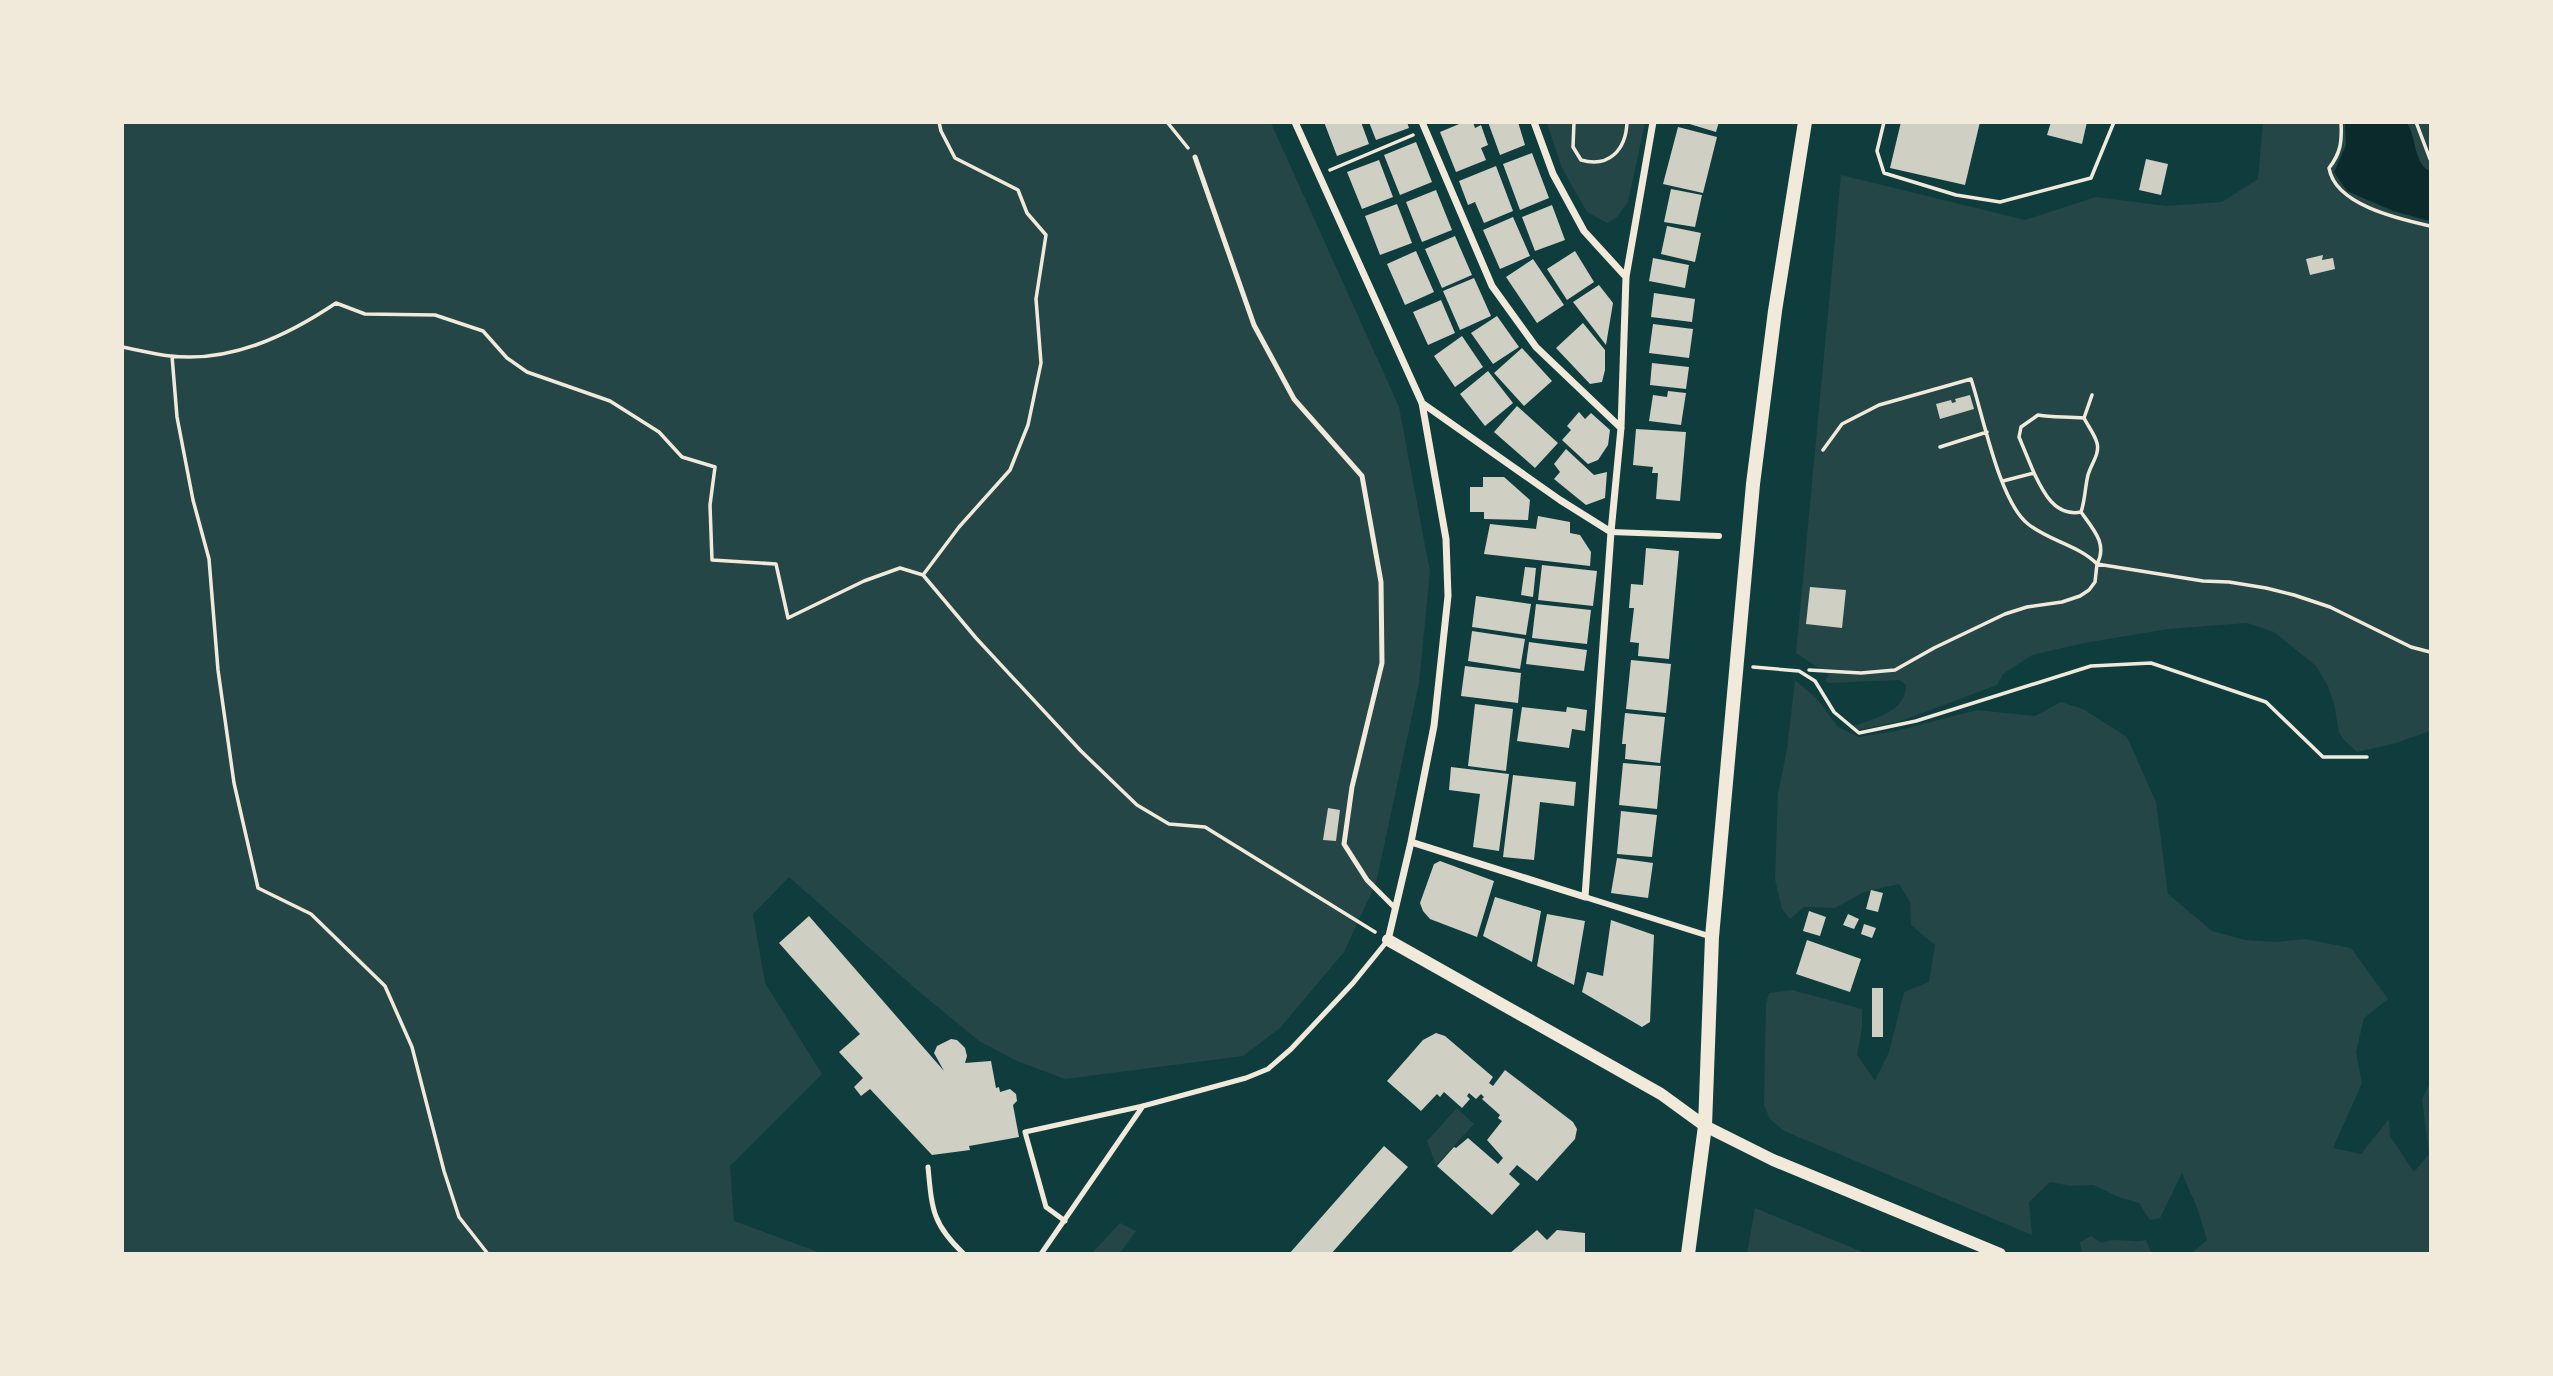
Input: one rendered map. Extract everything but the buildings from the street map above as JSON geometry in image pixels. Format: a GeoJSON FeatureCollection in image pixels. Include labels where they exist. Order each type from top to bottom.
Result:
{"type":"FeatureCollection","features":[{"type":"Feature","properties":{"kind":"main road"},"geometry":{"type":"LineString","coordinates":[[1688,1254],[1705,1126],[1712,937],[1759,438],[1775,311],[1805,122]]}},
{"type":"Feature","properties":{"kind":"street"},"geometry":{"type":"LineString","coordinates":[[1295,122],[1422,402],[1446,539],[1448,596],[1434,726],[1388,940],[1661,1094],[1705,1126],[1773,1160],[2000,1254]]}},
{"type":"Feature","properties":{"kind":"street"},"geometry":{"type":"LineString","coordinates":[[1534,122],[1553,174],[1584,231],[1626,277]]}},
{"type":"Feature","properties":{"kind":"street"},"geometry":{"type":"LineString","coordinates":[[1585,897],[1621,428],[1626,277],[1653,122]]}},
{"type":"Feature","properties":{"kind":"street"},"geometry":{"type":"LineString","coordinates":[[1424,126],[1492,286],[1536,347],[1621,428]]}},
{"type":"Feature","properties":{"kind":"street"},"geometry":{"type":"LineString","coordinates":[[1422,402],[1560,500],[1611,532],[1719,536]]}},
{"type":"Feature","properties":{"kind":"street"},"geometry":{"type":"LineString","coordinates":[[1411,842],[1712,937]]}},
{"type":"Feature","properties":{"kind":"lane"},"geometry":{"type":"LineString","coordinates":[[1195,157],[1254,325],[1294,399],[1362,476],[1381,582],[1382,663],[1352,786],[1344,844],[1367,880],[1394,907]]}},
{"type":"Feature","properties":{"kind":"lane"},"geometry":{"type":"LineString","coordinates":[[1065,1221],[1046,1207],[1025,1132],[1143,1106],[1246,1079],[1268,1069],[1291,1049],[1353,983],[1388,940]]}},
{"type":"Feature","properties":{"kind":"lane"},"geometry":{"type":"LineString","coordinates":[[1041,1254],[1143,1106]]}},
{"type":"Feature","properties":{"kind":"lane"},"geometry":{"type":"LineString","coordinates":[[928,1167],[934,1216],[945,1236],[964,1254]]}},
{"type":"Feature","properties":{"kind":"path"},"geometry":{"type":"LineString","coordinates":[[923,575],[959,527],[1010,470],[1028,425],[1041,363],[1037,299],[1046,234],[1027,213],[1018,191],[955,158],[940,131],[939,122]]}},
{"type":"Feature","properties":{"kind":"path"},"geometry":{"type":"LineString","coordinates":[[1167,122],[1195,157]]}},
{"type":"Feature","properties":{"kind":"path"},"geometry":{"type":"LineString","coordinates":[[1574,122],[1573,147],[1581,160],[1590,163],[1605,162],[1616,152],[1624,142],[1627,122]]}},
{"type":"Feature","properties":{"kind":"path"},"geometry":{"type":"LineString","coordinates":[[1884,122],[1877,151],[1884,173],[1956,195],[2000,202],[2091,178],[2114,122]]}},
{"type":"Feature","properties":{"kind":"path"},"geometry":{"type":"LineString","coordinates":[[2341,122],[2342,140],[2338,156],[2329,168],[2330,178],[2335,184],[2349,197],[2372,209],[2431,226]]}},
{"type":"Feature","properties":{"kind":"path"},"geometry":{"type":"LineString","coordinates":[[2416,122],[2431,159]]}},
{"type":"Feature","properties":{"kind":"path"},"geometry":{"type":"LineString","coordinates":[[1317,175],[1424,126]]}},
{"type":"Feature","properties":{"kind":"path"},"geometry":{"type":"LineString","coordinates":[[122,347],[172,356],[211,356],[260,345],[307,322],[336,303],[365,314],[435,315],[483,331],[506,358],[527,372],[610,401],[659,432],[682,457],[716,467],[710,505],[712,560],[776,564],[788,618],[864,581],[900,568],[923,575],[976,638],[1062,731],[1137,805],[1169,824],[1205,827],[1388,940]]}},
{"type":"Feature","properties":{"kind":"path"},"geometry":{"type":"LineString","coordinates":[[172,356],[180,431],[193,499],[209,558],[218,670],[234,783],[258,888],[311,914],[385,986],[412,1047],[444,1171],[460,1217],[488,1254]]}},
{"type":"Feature","properties":{"kind":"path"},"geometry":{"type":"LineString","coordinates":[[1823,450],[1842,424],[1879,405],[1970,379],[2015,510],[2024,521],[2058,542],[2087,555],[2097,564],[2294,594],[2330,607],[2411,647],[2431,652]]}},
{"type":"Feature","properties":{"kind":"path"},"geometry":{"type":"LineString","coordinates":[[2081,512],[2089,471],[2096,458],[2097,444],[2084,418],[2092,395]]}},
{"type":"Feature","properties":{"kind":"path"},"geometry":{"type":"LineString","coordinates":[[2081,512],[2067,513],[2045,496],[2019,437],[2021,427],[2038,415],[2084,418]]}},
{"type":"Feature","properties":{"kind":"path"},"geometry":{"type":"LineString","coordinates":[[1940,447],[1987,432]]}},
{"type":"Feature","properties":{"kind":"path"},"geometry":{"type":"LineString","coordinates":[[2003,481],[2034,473]]}},
{"type":"Feature","properties":{"kind":"path"},"geometry":{"type":"LineString","coordinates":[[1809,670],[1861,673],[1895,670],[2005,614],[2080,596],[2095,582],[2097,564],[2102,555],[2101,543],[2081,512]]}},
{"type":"Feature","properties":{"kind":"path"},"geometry":{"type":"LineString","coordinates":[[1737,665],[1799,671],[1815,681],[1834,712],[1859,733],[1916,721],[2091,666],[2151,663],[2266,702],[2323,757],[2367,757]]}},
{"type":"Feature","properties":{"kind":"shaded area"},"geometry":{"type":"Polygon","coordinates":[[[123,123],[1271,123],[1399,407],[1430,572],[1419,683],[1376,883],[1344,952],[1280,1028],[1243,1056],[1065,1079],[1017,1061],[979,1041],[789,877],[753,914],[765,983],[822,1074],[730,1166],[734,1221],[821,1253],[123,1254],[123,123]]]}},
{"type":"Feature","properties":{"kind":"shaded area"},"geometry":{"type":"Polygon","coordinates":[[[1547,123],[1645,123],[1628,202],[1617,217],[1607,223],[1587,212],[1562,168],[1547,123]]]}},
{"type":"Feature","properties":{"kind":"shaded area"},"geometry":{"type":"Polygon","coordinates":[[[2263,123],[2430,123],[2430,731],[2396,743],[2357,752],[2339,732],[2328,686],[2316,666],[2274,632],[2247,623],[2168,629],[2032,655],[2003,674],[1997,685],[1901,721],[1858,730],[1852,725],[1882,716],[1896,707],[1905,694],[1906,685],[1899,680],[1829,683],[1825,681],[1829,675],[1796,653],[1841,175],[2025,220],[2096,197],[2166,206],[2222,202],[2258,179],[2263,123]]]}},
{"type":"Feature","properties":{"kind":"shaded area"},"geometry":{"type":"Polygon","coordinates":[[[2345,123],[2407,123],[2418,157],[2430,171],[2430,221],[2393,211],[2347,191],[2334,172],[2346,145],[2345,123]]]}},
{"type":"Feature","properties":{"kind":"shaded area"},"geometry":{"type":"Polygon","coordinates":[[[1795,680],[1816,698],[1838,727],[1859,737],[1896,731],[1977,710],[2035,716],[2061,702],[2083,709],[2127,737],[2156,802],[2168,894],[2212,931],[2245,940],[2276,942],[2305,939],[2351,948],[2388,999],[2364,1018],[2356,1052],[2362,1083],[2333,1148],[2361,1154],[2389,1119],[2390,1136],[2414,1172],[2429,1154],[2422,1099],[2430,1083],[2430,1253],[2192,1253],[2207,1240],[2182,1173],[2160,1218],[2150,1220],[2139,1203],[2093,1185],[2071,1186],[2050,1182],[2029,1202],[2032,1235],[1784,1131],[1770,1119],[1764,1105],[1766,1004],[1769,993],[1792,990],[1862,1009],[1857,1055],[1875,1081],[1889,1052],[1904,992],[1929,982],[1935,945],[1911,925],[1910,902],[1899,884],[1864,892],[1835,908],[1804,907],[1790,919],[1782,909],[1775,879],[1778,794],[1787,749],[1795,680]]]}},
{"type":"Feature","properties":{"kind":"shaded area"},"geometry":{"type":"Polygon","coordinates":[[[1457,1108],[1474,1124],[1436,1165],[1427,1141],[1457,1108]]]}},
{"type":"Feature","properties":{"kind":"shaded area"},"geometry":{"type":"Polygon","coordinates":[[[1755,1208],[1865,1253],[1747,1253],[1755,1208]]]}},
{"type":"Feature","properties":{"kind":"shaded area"},"geometry":{"type":"Polygon","coordinates":[[[1120,1223],[1136,1231],[1120,1253],[1092,1253],[1120,1223]]]}},
{"type":"Feature","properties":{"kind":"shaded area"},"geometry":{"type":"Polygon","coordinates":[[[2091,1236],[2102,1243],[2113,1240],[2146,1240],[2151,1253],[2082,1253],[2080,1242],[2091,1236]]]}}]}
